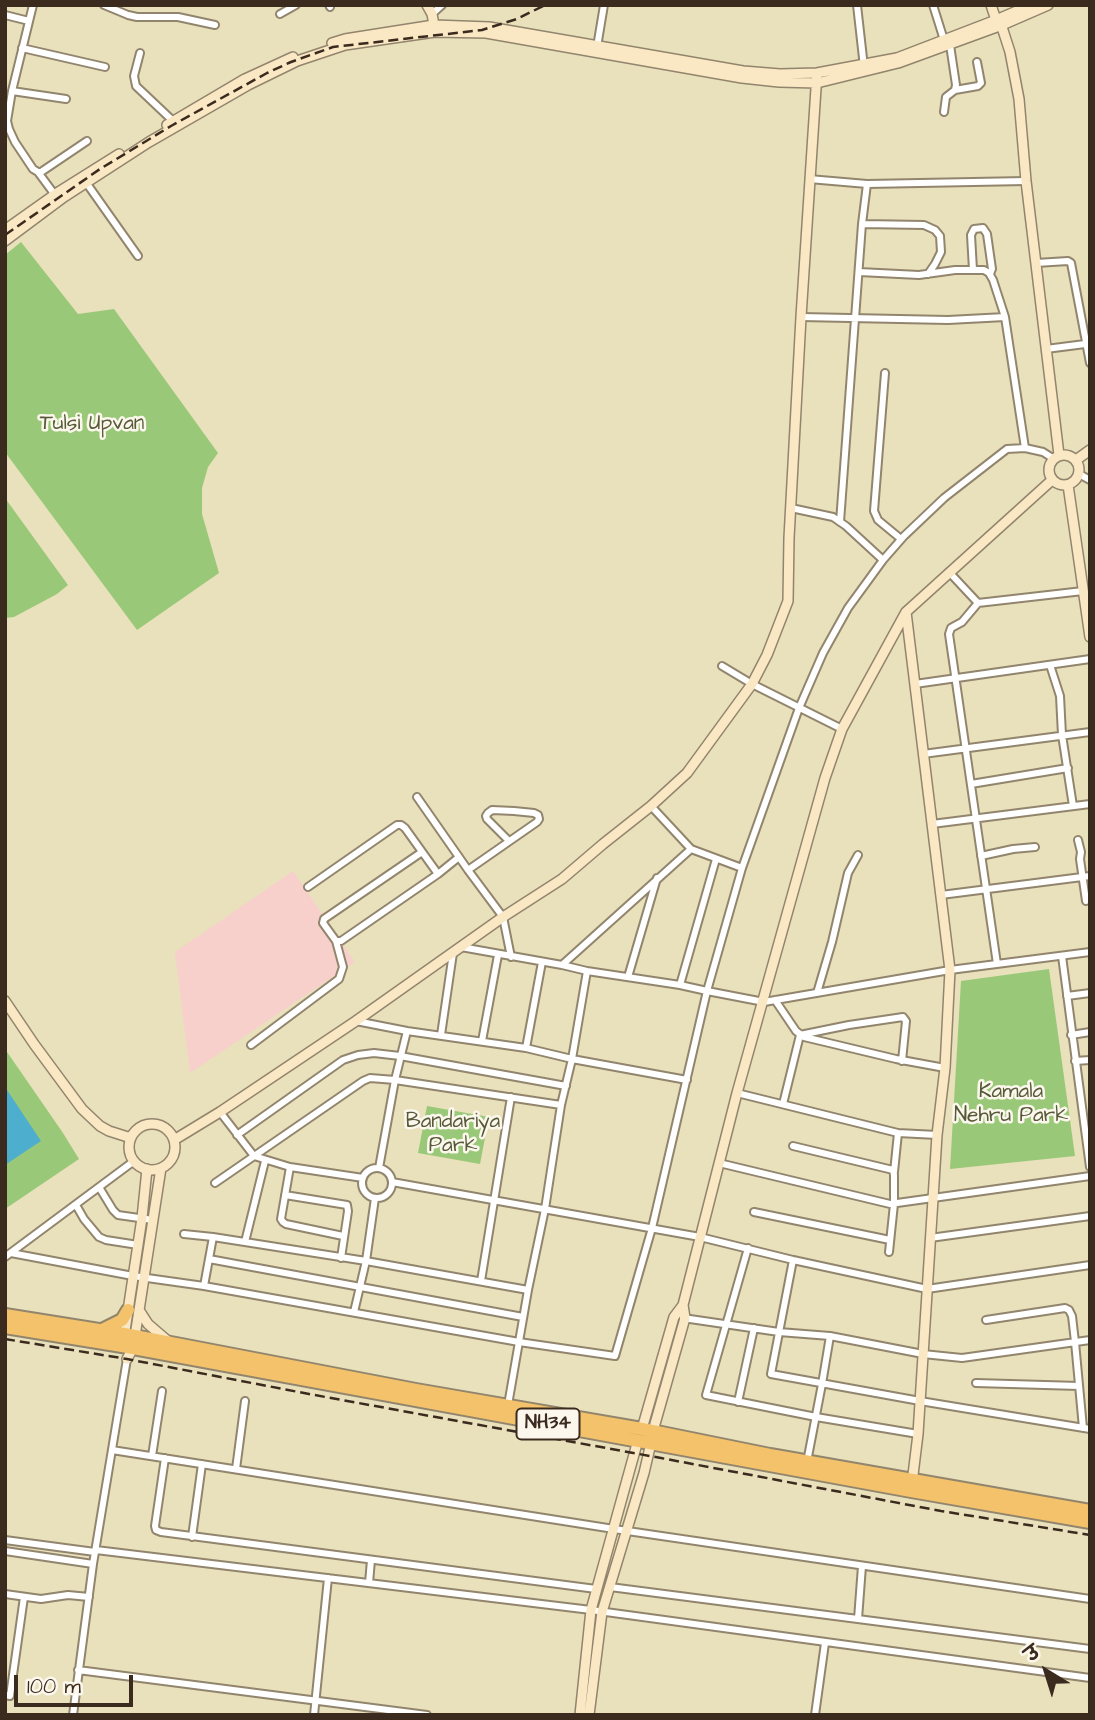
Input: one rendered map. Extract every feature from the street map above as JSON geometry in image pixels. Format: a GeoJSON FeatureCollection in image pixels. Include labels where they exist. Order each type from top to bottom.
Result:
{"type":"FeatureCollection","features":[{"type":"Feature","properties":{"kind":"highway"},"geometry":{"type":"LineString","coordinates":[[100,1331],[122,1320],[134,1310]]}},
{"type":"Feature","properties":{"kind":"highway","name":"NH34"},"geometry":{"type":"LineString","coordinates":[[9,1322],[100,1331],[128,1345],[170,1343],[394,1391],[508,1405],[646,1436]]}},
{"type":"Feature","properties":{"kind":"highway","name":"NH34"},"geometry":{"type":"LineString","coordinates":[[9,1322],[646,1436],[1090,1522]]}},
{"type":"Feature","properties":{"kind":"highway","name":"NH34"},"geometry":{"type":"LineString","coordinates":[[912,1486],[1090,1511]]}},
{"type":"Feature","properties":{"kind":"street"},"geometry":{"type":"LineString","coordinates":[[33,5],[7,121],[15,142],[55,195]]}},
{"type":"Feature","properties":{"kind":"street"},"geometry":{"type":"LineString","coordinates":[[104,5],[128,15],[178,18],[215,25]]}},
{"type":"Feature","properties":{"kind":"street"},"geometry":{"type":"LineString","coordinates":[[280,15],[296,5]]}},
{"type":"Feature","properties":{"kind":"street"},"geometry":{"type":"LineString","coordinates":[[434,28],[429,10],[442,5]]}},
{"type":"Feature","properties":{"kind":"street"},"geometry":{"type":"LineString","coordinates":[[597,49],[604,5]]}},
{"type":"Feature","properties":{"kind":"street"},"geometry":{"type":"LineString","coordinates":[[857,5],[865,68]]}},
{"type":"Feature","properties":{"kind":"street"},"geometry":{"type":"LineString","coordinates":[[933,5],[947,42],[955,90]]}},
{"type":"Feature","properties":{"kind":"street"},"geometry":{"type":"LineString","coordinates":[[8,1255],[615,1356],[652,1228],[708,992],[742,868],[799,708],[823,653],[848,608],[901,539],[944,498],[1007,449],[1025,448],[1056,457],[1068,455],[1076,460],[1080,467],[1079,474],[1075,481],[1068,485],[1059,485],[1052,480],[1049,473],[1050,465],[1056,457],[1018,99],[1010,52],[991,5]]}},
{"type":"Feature","properties":{"kind":"street"},"geometry":{"type":"LineString","coordinates":[[999,23],[1031,5]]}},
{"type":"Feature","properties":{"kind":"street"},"geometry":{"type":"LineString","coordinates":[[5,230],[36,213],[173,121],[245,79],[295,56],[345,39],[434,28],[486,33],[597,49],[779,82],[898,63],[1048,5]]}},
{"type":"Feature","properties":{"kind":"street"},"geometry":{"type":"LineString","coordinates":[[5,15],[29,21]]}},
{"type":"Feature","properties":{"kind":"street"},"geometry":{"type":"LineString","coordinates":[[5,241],[55,195],[248,85],[297,61],[345,45],[434,28]]}},
{"type":"Feature","properties":{"kind":"street"},"geometry":{"type":"LineString","coordinates":[[22,48],[105,67]]}},
{"type":"Feature","properties":{"kind":"street"},"geometry":{"type":"LineString","coordinates":[[140,53],[134,76],[136,86],[173,121]]}},
{"type":"Feature","properties":{"kind":"street"},"geometry":{"type":"LineString","coordinates":[[944,112],[946,97],[955,90],[978,86],[981,83],[977,62]]}},
{"type":"Feature","properties":{"kind":"street"},"geometry":{"type":"LineString","coordinates":[[174,1140],[356,1021],[503,917],[562,879],[687,773],[752,684],[767,655],[788,601],[790,508],[817,78]]}},
{"type":"Feature","properties":{"kind":"street"},"geometry":{"type":"LineString","coordinates":[[12,91],[66,99]]}},
{"type":"Feature","properties":{"kind":"street"},"geometry":{"type":"LineString","coordinates":[[38,172],[87,141]]}},
{"type":"Feature","properties":{"kind":"street"},"geometry":{"type":"LineString","coordinates":[[809,178],[867,184],[1026,181]]}},
{"type":"Feature","properties":{"kind":"street"},"geometry":{"type":"LineString","coordinates":[[84,180],[138,256]]}},
{"type":"Feature","properties":{"kind":"street"},"geometry":{"type":"LineString","coordinates":[[840,522],[867,184]]}},
{"type":"Feature","properties":{"kind":"street"},"geometry":{"type":"LineString","coordinates":[[862,224],[924,225],[935,230],[940,236],[941,252],[928,274]]}},
{"type":"Feature","properties":{"kind":"street"},"geometry":{"type":"LineString","coordinates":[[973,270],[971,235],[974,229],[983,228],[987,234],[992,269],[989,274]]}},
{"type":"Feature","properties":{"kind":"street"},"geometry":{"type":"LineString","coordinates":[[1036,263],[1071,263],[1090,363]]}},
{"type":"Feature","properties":{"kind":"street"},"geometry":{"type":"LineString","coordinates":[[859,272],[919,275],[956,270],[984,270],[989,274],[1005,317],[1025,448]]}},
{"type":"Feature","properties":{"kind":"street"},"geometry":{"type":"LineString","coordinates":[[801,317],[948,320],[1005,317]]}},
{"type":"Feature","properties":{"kind":"street"},"geometry":{"type":"LineString","coordinates":[[1046,349],[1085,344]]}},
{"type":"Feature","properties":{"kind":"street"},"geometry":{"type":"LineString","coordinates":[[886,373],[874,511],[878,520],[901,539]]}},
{"type":"Feature","properties":{"kind":"street"},"geometry":{"type":"LineString","coordinates":[[1076,460],[1090,450]]}},
{"type":"Feature","properties":{"kind":"street"},"geometry":{"type":"LineString","coordinates":[[1079,474],[1090,480]]}},
{"type":"Feature","properties":{"kind":"street"},"geometry":{"type":"LineString","coordinates":[[580,1715],[590,1610],[614,1529],[685,1318],[683,1305],[737,1093],[825,778],[842,729],[906,612],[1052,480]]}},
{"type":"Feature","properties":{"kind":"street"},"geometry":{"type":"LineString","coordinates":[[1068,485],[1090,637]]}},
{"type":"Feature","properties":{"kind":"street"},"geometry":{"type":"LineString","coordinates":[[790,508],[826,515],[840,522],[883,560]]}},
{"type":"Feature","properties":{"kind":"street"},"geometry":{"type":"LineString","coordinates":[[949,572],[978,603]]}},
{"type":"Feature","properties":{"kind":"street"},"geometry":{"type":"LineString","coordinates":[[997,964],[950,630],[962,622],[978,603],[1083,591]]}},
{"type":"Feature","properties":{"kind":"street"},"geometry":{"type":"LineString","coordinates":[[906,612],[950,970],[945,1068],[937,1135],[918,1434],[912,1486]]}},
{"type":"Feature","properties":{"kind":"street"},"geometry":{"type":"LineString","coordinates":[[915,684],[1090,659]]}},
{"type":"Feature","properties":{"kind":"street"},"geometry":{"type":"LineString","coordinates":[[1050,665],[1060,696],[1062,735],[1073,806]]}},
{"type":"Feature","properties":{"kind":"street"},"geometry":{"type":"LineString","coordinates":[[722,666],[842,729]]}},
{"type":"Feature","properties":{"kind":"street"},"geometry":{"type":"LineString","coordinates":[[923,754],[1090,732]]}},
{"type":"Feature","properties":{"kind":"street"},"geometry":{"type":"LineString","coordinates":[[971,784],[1068,768]]}},
{"type":"Feature","properties":{"kind":"street"},"geometry":{"type":"LineString","coordinates":[[417,797],[503,917],[511,957]]}},
{"type":"Feature","properties":{"kind":"street"},"geometry":{"type":"LineString","coordinates":[[932,824],[1090,804]]}},
{"type":"Feature","properties":{"kind":"street"},"geometry":{"type":"LineString","coordinates":[[650,806],[691,849],[742,868]]}},
{"type":"Feature","properties":{"kind":"street"},"geometry":{"type":"LineString","coordinates":[[468,870],[537,822],[538,815],[492,810],[488,813],[487,819],[509,841]]}},
{"type":"Feature","properties":{"kind":"street"},"geometry":{"type":"LineString","coordinates":[[308,887],[397,825],[403,826],[438,874]]}},
{"type":"Feature","properties":{"kind":"street"},"geometry":{"type":"LineString","coordinates":[[1078,840],[1086,877],[1086,901]]}},
{"type":"Feature","properties":{"kind":"street"},"geometry":{"type":"LineString","coordinates":[[981,856],[1035,847]]}},
{"type":"Feature","properties":{"kind":"street"},"geometry":{"type":"LineString","coordinates":[[562,965],[691,849]]}},
{"type":"Feature","properties":{"kind":"street"},"geometry":{"type":"LineString","coordinates":[[251,1045],[339,979],[343,967],[336,940],[323,923],[324,919],[422,852]]}},
{"type":"Feature","properties":{"kind":"street"},"geometry":{"type":"LineString","coordinates":[[817,993],[848,873],[858,855]]}},
{"type":"Feature","properties":{"kind":"street"},"geometry":{"type":"LineString","coordinates":[[336,940],[341,942],[346,939],[459,857]]}},
{"type":"Feature","properties":{"kind":"street"},"geometry":{"type":"LineString","coordinates":[[680,985],[716,859]]}},
{"type":"Feature","properties":{"kind":"street"},"geometry":{"type":"LineString","coordinates":[[941,895],[1086,877]]}},
{"type":"Feature","properties":{"kind":"street"},"geometry":{"type":"LineString","coordinates":[[628,977],[657,878]]}},
{"type":"Feature","properties":{"kind":"street"},"geometry":{"type":"LineString","coordinates":[[457,950],[562,965],[764,1002],[950,970],[1090,952]]}},
{"type":"Feature","properties":{"kind":"street"},"geometry":{"type":"LineString","coordinates":[[441,1035],[457,950]]}},
{"type":"Feature","properties":{"kind":"street"},"geometry":{"type":"LineString","coordinates":[[482,1041],[498,955]]}},
{"type":"Feature","properties":{"kind":"street"},"geometry":{"type":"LineString","coordinates":[[1062,956],[1090,1167]]}},
{"type":"Feature","properties":{"kind":"street"},"geometry":{"type":"LineString","coordinates":[[526,1048],[542,962]]}},
{"type":"Feature","properties":{"kind":"street"},"geometry":{"type":"LineString","coordinates":[[508,1405],[587,971]]}},
{"type":"Feature","properties":{"kind":"street"},"geometry":{"type":"LineString","coordinates":[[1067,996],[1090,993]]}},
{"type":"Feature","properties":{"kind":"street"},"geometry":{"type":"LineString","coordinates":[[775,1000],[800,1035],[809,1040],[945,1068]]}},
{"type":"Feature","properties":{"kind":"street"},"geometry":{"type":"LineString","coordinates":[[5,1002],[82,1109],[100,1126],[131,1138]]}},
{"type":"Feature","properties":{"kind":"street"},"geometry":{"type":"LineString","coordinates":[[800,1035],[903,1017],[906,1021],[902,1061]]}},
{"type":"Feature","properties":{"kind":"street"},"geometry":{"type":"LineString","coordinates":[[356,1021],[526,1048],[687,1080]]}},
{"type":"Feature","properties":{"kind":"street"},"geometry":{"type":"LineString","coordinates":[[379,1168],[407,1031]]}},
{"type":"Feature","properties":{"kind":"street"},"geometry":{"type":"LineString","coordinates":[[1071,1035],[1090,1032]]}},
{"type":"Feature","properties":{"kind":"street"},"geometry":{"type":"LineString","coordinates":[[783,1104],[800,1035]]}},
{"type":"Feature","properties":{"kind":"street"},"geometry":{"type":"LineString","coordinates":[[237,1135],[343,1060],[365,1054],[400,1056],[566,1086]]}},
{"type":"Feature","properties":{"kind":"street"},"geometry":{"type":"LineString","coordinates":[[1075,1062],[1090,1059]]}},
{"type":"Feature","properties":{"kind":"street"},"geometry":{"type":"LineString","coordinates":[[215,1183],[370,1078],[561,1105]]}},
{"type":"Feature","properties":{"kind":"street"},"geometry":{"type":"LineString","coordinates":[[1080,1091],[1090,1089]]}},
{"type":"Feature","properties":{"kind":"street"},"geometry":{"type":"LineString","coordinates":[[737,1093],[898,1133],[937,1135]]}},
{"type":"Feature","properties":{"kind":"street"},"geometry":{"type":"LineString","coordinates":[[481,1281],[511,1097]]}},
{"type":"Feature","properties":{"kind":"street"},"geometry":{"type":"LineString","coordinates":[[220,1112],[254,1156],[290,1167],[363,1178]]}},
{"type":"Feature","properties":{"kind":"street"},"geometry":{"type":"LineString","coordinates":[[158,1124],[171,1133],[174,1140],[171,1160],[161,1168],[140,1167],[129,1150],[131,1138],[142,1126],[158,1124]]}},
{"type":"Feature","properties":{"kind":"street"},"geometry":{"type":"LineString","coordinates":[[889,1252],[898,1133]]}},
{"type":"Feature","properties":{"kind":"street"},"geometry":{"type":"LineString","coordinates":[[793,1146],[888,1168],[894,1172]]}},
{"type":"Feature","properties":{"kind":"street"},"geometry":{"type":"LineString","coordinates":[[245,1242],[265,1160]]}},
{"type":"Feature","properties":{"kind":"street"},"geometry":{"type":"LineString","coordinates":[[8,1255],[134,1161]]}},
{"type":"Feature","properties":{"kind":"street"},"geometry":{"type":"LineString","coordinates":[[719,1163],[894,1204],[1090,1176]]}},
{"type":"Feature","properties":{"kind":"street"},"geometry":{"type":"LineString","coordinates":[[290,1167],[281,1219],[284,1223],[343,1236]]}},
{"type":"Feature","properties":{"kind":"street"},"geometry":{"type":"LineString","coordinates":[[73,1715],[93,1564],[128,1345],[134,1310],[145,1277],[161,1168]]}},
{"type":"Feature","properties":{"kind":"street"},"geometry":{"type":"LineString","coordinates":[[379,1168],[388,1173],[392,1182],[390,1191],[384,1197],[369,1196],[361,1184],[363,1178],[366,1172],[379,1168]]}},
{"type":"Feature","properties":{"kind":"street"},"geometry":{"type":"LineString","coordinates":[[147,1169],[133,1276],[134,1310],[170,1343]]}},
{"type":"Feature","properties":{"kind":"street"},"geometry":{"type":"LineString","coordinates":[[392,1182],[700,1237],[927,1289],[1090,1265]]}},
{"type":"Feature","properties":{"kind":"street"},"geometry":{"type":"LineString","coordinates":[[99,1188],[118,1215],[153,1220]]}},
{"type":"Feature","properties":{"kind":"street"},"geometry":{"type":"LineString","coordinates":[[285,1195],[347,1205],[341,1258]]}},
{"type":"Feature","properties":{"kind":"street"},"geometry":{"type":"LineString","coordinates":[[354,1312],[366,1261],[375,1198]]}},
{"type":"Feature","properties":{"kind":"street"},"geometry":{"type":"LineString","coordinates":[[76,1205],[99,1237],[138,1245]]}},
{"type":"Feature","properties":{"kind":"street"},"geometry":{"type":"LineString","coordinates":[[754,1212],[890,1240]]}},
{"type":"Feature","properties":{"kind":"street"},"geometry":{"type":"LineString","coordinates":[[930,1238],[1090,1216]]}},
{"type":"Feature","properties":{"kind":"street"},"geometry":{"type":"LineString","coordinates":[[184,1234],[366,1261],[528,1290]]}},
{"type":"Feature","properties":{"kind":"street"},"geometry":{"type":"LineString","coordinates":[[204,1286],[213,1237]]}},
{"type":"Feature","properties":{"kind":"street"},"geometry":{"type":"LineString","coordinates":[[748,1248],[706,1395],[918,1434]]}},
{"type":"Feature","properties":{"kind":"street"},"geometry":{"type":"LineString","coordinates":[[209,1259],[523,1317]]}},
{"type":"Feature","properties":{"kind":"street"},"geometry":{"type":"LineString","coordinates":[[793,1260],[771,1374],[1086,1428],[1072,1316],[1068,1309],[986,1320]]}},
{"type":"Feature","properties":{"kind":"street"},"geometry":{"type":"LineString","coordinates":[[589,1715],[602,1612],[627,1530],[674,1317],[683,1305]]}},
{"type":"Feature","properties":{"kind":"street"},"geometry":{"type":"LineString","coordinates":[[674,1317],[779,1332],[830,1336],[923,1354],[962,1358],[1090,1340]]}},
{"type":"Feature","properties":{"kind":"street"},"geometry":{"type":"LineString","coordinates":[[738,1402],[754,1328]]}},
{"type":"Feature","properties":{"kind":"street"},"geometry":{"type":"LineString","coordinates":[[805,1467],[830,1336]]}},
{"type":"Feature","properties":{"kind":"street"},"geometry":{"type":"LineString","coordinates":[[976,1383],[1079,1386]]}},
{"type":"Feature","properties":{"kind":"street"},"geometry":{"type":"LineString","coordinates":[[152,1456],[162,1391]]}},
{"type":"Feature","properties":{"kind":"street"},"geometry":{"type":"LineString","coordinates":[[236,1469],[245,1401]]}},
{"type":"Feature","properties":{"kind":"street"},"geometry":{"type":"LineString","coordinates":[[112,1450],[1090,1600]]}},
{"type":"Feature","properties":{"kind":"street"},"geometry":{"type":"LineString","coordinates":[[165,1458],[155,1528],[161,1532],[596,1589]]}},
{"type":"Feature","properties":{"kind":"street"},"geometry":{"type":"LineString","coordinates":[[192,1537],[202,1464]]}},
{"type":"Feature","properties":{"kind":"street"},"geometry":{"type":"LineString","coordinates":[[5,1540],[590,1610],[1090,1678]]}},
{"type":"Feature","properties":{"kind":"street"},"geometry":{"type":"LineString","coordinates":[[5,1550],[93,1564]]}},
{"type":"Feature","properties":{"kind":"street"},"geometry":{"type":"LineString","coordinates":[[369,1583],[371,1560]]}},
{"type":"Feature","properties":{"kind":"street"},"geometry":{"type":"LineString","coordinates":[[858,1619],[862,1566]]}},
{"type":"Feature","properties":{"kind":"street"},"geometry":{"type":"LineString","coordinates":[[314,1715],[328,1578]]}},
{"type":"Feature","properties":{"kind":"street"},"geometry":{"type":"LineString","coordinates":[[610,1587],[1090,1649]]}},
{"type":"Feature","properties":{"kind":"street"},"geometry":{"type":"LineString","coordinates":[[5,1594],[41,1599],[68,1595],[89,1597]]}},
{"type":"Feature","properties":{"kind":"street"},"geometry":{"type":"LineString","coordinates":[[5,1695],[10,1696],[24,1597]]}},
{"type":"Feature","properties":{"kind":"street"},"geometry":{"type":"LineString","coordinates":[[815,1715],[825,1643]]}},
{"type":"Feature","properties":{"kind":"street"},"geometry":{"type":"LineString","coordinates":[[78,1670],[427,1715]]}},
{"type":"Feature","properties":{"kind":"shaded area"},"geometry":{"type":"Polygon","coordinates":[[[293,871],[355,962],[190,1073],[175,952],[293,871]]]}},
{"type":"Feature","properties":{"kind":"green space","name":"Tulsi Upvan"},"geometry":{"type":"Polygon","coordinates":[[[21,242],[78,314],[114,309],[218,453],[208,467],[202,488],[202,514],[219,573],[137,630],[5,452],[5,255],[21,242]]]}},
{"type":"Feature","properties":{"kind":"green space"},"geometry":{"type":"Polygon","coordinates":[[[5,498],[68,585],[57,594],[14,617],[5,618],[5,498]]]}},
{"type":"Feature","properties":{"kind":"green space","name":"Kamala Nehru Park"},"geometry":{"type":"Polygon","coordinates":[[[1049,969],[1075,1156],[950,1169],[961,981],[1049,969]]]}},
{"type":"Feature","properties":{"kind":"green space"},"geometry":{"type":"Polygon","coordinates":[[[5,1049],[79,1159],[5,1209],[5,1049]]]}},
{"type":"Feature","properties":{"kind":"green space","name":"Bandariya Park"},"geometry":{"type":"Polygon","coordinates":[[[427,1106],[489,1117],[480,1164],[418,1153],[427,1106]]]}},
{"type":"Feature","properties":{"kind":"water"},"geometry":{"type":"Polygon","coordinates":[[[5,1087],[41,1141],[5,1165],[5,1087]]]}},
{"type":"Feature","properties":{"kind":"railway"},"geometry":{"type":"LineString","coordinates":[[5,235],[100,169],[171,126],[291,62],[333,47],[482,30],[517,19],[545,5]]}},
{"type":"Feature","properties":{"kind":"railway"},"geometry":{"type":"LineString","coordinates":[[5,1339],[127,1359],[941,1511],[1090,1535]]}}]}
